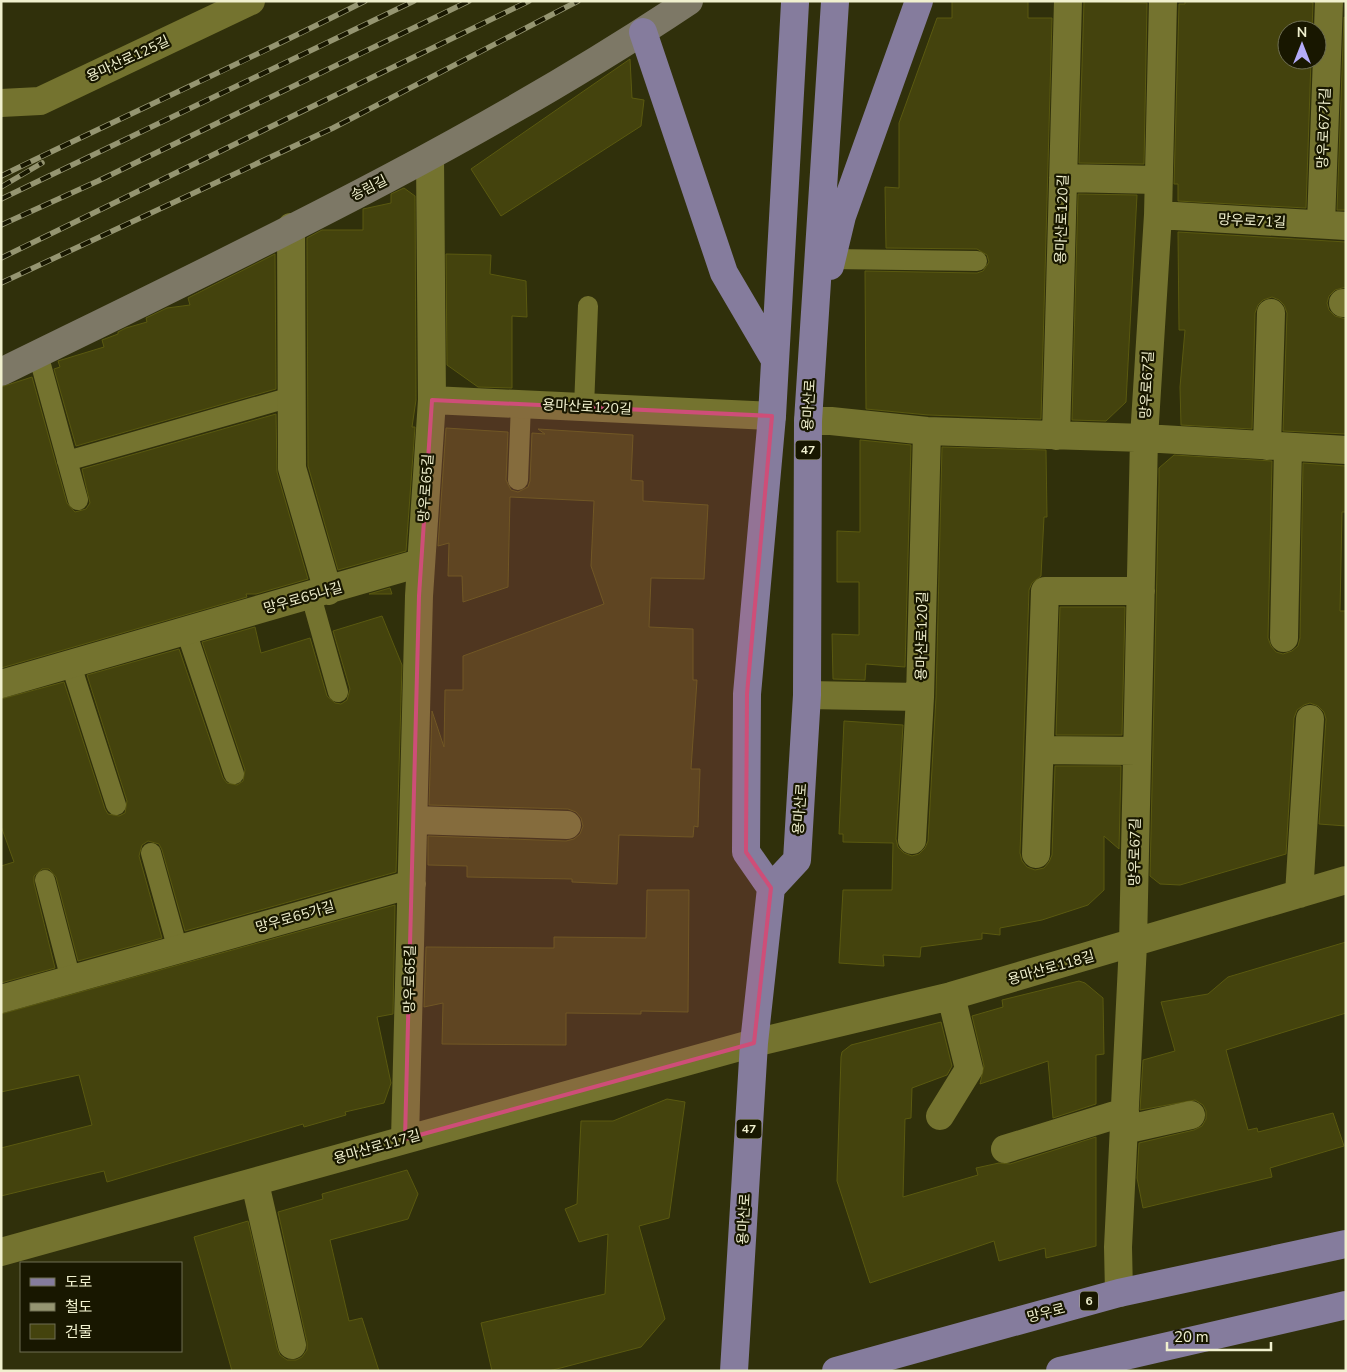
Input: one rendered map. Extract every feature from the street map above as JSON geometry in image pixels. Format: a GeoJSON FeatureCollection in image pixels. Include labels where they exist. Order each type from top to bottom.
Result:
{"type":"FeatureCollection","features":[{"type":"Feature","properties":{"kind":"main road"},"geometry":{"type":"LineString","coordinates":[[814,313],[832,259],[842,216],[918,1]]}},
{"type":"Feature","properties":{"kind":"main road","name":"용마산로"},"geometry":{"type":"LineString","coordinates":[[734,1371],[754,1043],[771,888],[796,860],[807,695],[808,421],[835,2]]}},
{"type":"Feature","properties":{"kind":"main road"},"geometry":{"type":"LineString","coordinates":[[771,888],[746,852],[747,694],[772,416],[795,3]]}},
{"type":"Feature","properties":{"kind":"main road"},"geometry":{"type":"LineString","coordinates":[[643,32],[724,273],[775,360]]}},
{"type":"Feature","properties":{"kind":"main road","name":"망우로"},"geometry":{"type":"LineString","coordinates":[[836,1371],[1119,1293],[1346,1244]]}},
{"type":"Feature","properties":{"kind":"main road"},"geometry":{"type":"LineString","coordinates":[[1071,1369],[1346,1305]]}},
{"type":"Feature","properties":{"kind":"street","name":"용마산로125길"},"geometry":{"type":"LineString","coordinates":[[1,103],[40,101],[251,1]]}},
{"type":"Feature","properties":{"kind":"street","name":"송림길"},"geometry":{"type":"LineString","coordinates":[[1,372],[430,157],[643,32],[690,1]]}},
{"type":"Feature","properties":{"kind":"street","name":"용마산로120길"},"geometry":{"type":"LineString","coordinates":[[1056,436],[1068,1]]}},
{"type":"Feature","properties":{"kind":"street","name":"망우로67길"},"geometry":{"type":"LineString","coordinates":[[1119,1293],[1118,1247],[1133,944],[1144,438],[1158,215],[1157,180],[1163,1]]}},
{"type":"Feature","properties":{"kind":"street","name":"망우로67가길"},"geometry":{"type":"LineString","coordinates":[[1329,1],[1333,225]]}},
{"type":"Feature","properties":{"kind":"street"},"geometry":{"type":"LineString","coordinates":[[1,121],[40,101]]}},
{"type":"Feature","properties":{"kind":"street","name":"망우로65길"},"geometry":{"type":"LineString","coordinates":[[405,1139],[420,563],[432,400],[430,157]]}},
{"type":"Feature","properties":{"kind":"street"},"geometry":{"type":"LineString","coordinates":[[1063,178],[1157,180]]}},
{"type":"Feature","properties":{"kind":"street","name":"망우로71길"},"geometry":{"type":"LineString","coordinates":[[1158,215],[1333,225]]}},
{"type":"Feature","properties":{"kind":"street"},"geometry":{"type":"LineString","coordinates":[[291,227],[292,468],[319,594]]}},
{"type":"Feature","properties":{"kind":"street"},"geometry":{"type":"LineString","coordinates":[[1271,313],[1278,447],[1284,638]]}},
{"type":"Feature","properties":{"kind":"street","name":"용마산로120길"},"geometry":{"type":"LineString","coordinates":[[432,400],[772,416]]}},
{"type":"Feature","properties":{"kind":"street"},"geometry":{"type":"LineString","coordinates":[[808,421],[831,421],[927,431],[1144,438],[1346,450]]}},
{"type":"Feature","properties":{"kind":"street","name":"용마산로120길"},"geometry":{"type":"LineString","coordinates":[[912,840],[920,697],[927,431]]}},
{"type":"Feature","properties":{"kind":"street","name":"망우로65나길"},"geometry":{"type":"LineString","coordinates":[[1,684],[319,594],[420,563]]}},
{"type":"Feature","properties":{"kind":"street"},"geometry":{"type":"LineString","coordinates":[[1036,854],[1045,591],[1141,590]]}},
{"type":"Feature","properties":{"kind":"street"},"geometry":{"type":"LineString","coordinates":[[807,695],[920,697]]}},
{"type":"Feature","properties":{"kind":"street"},"geometry":{"type":"LineString","coordinates":[[1299,894],[1310,719]]}},
{"type":"Feature","properties":{"kind":"street"},"geometry":{"type":"LineString","coordinates":[[1040,750],[1137,751]]}},
{"type":"Feature","properties":{"kind":"street"},"geometry":{"type":"LineString","coordinates":[[414,820],[567,825]]}},
{"type":"Feature","properties":{"kind":"street","name":"용마산로118길"},"geometry":{"type":"LineString","coordinates":[[754,1043],[951,996],[1346,880]]}},
{"type":"Feature","properties":{"kind":"street","name":"망우로65가길"},"geometry":{"type":"LineString","coordinates":[[1,999],[412,884]]}},
{"type":"Feature","properties":{"kind":"street"},"geometry":{"type":"LineString","coordinates":[[940,1116],[969,1068],[951,996]]}},
{"type":"Feature","properties":{"kind":"street","name":"용마산로117길"},"geometry":{"type":"LineString","coordinates":[[1,1252],[754,1043]]}},
{"type":"Feature","properties":{"kind":"street"},"geometry":{"type":"LineString","coordinates":[[1005,1149],[1124,1121],[1191,1115]]}},
{"type":"Feature","properties":{"kind":"street"},"geometry":{"type":"LineString","coordinates":[[254,1183],[292,1344]]}},
{"type":"Feature","properties":{"kind":"lane"},"geometry":{"type":"LineString","coordinates":[[832,259],[977,261]]}},
{"type":"Feature","properties":{"kind":"lane"},"geometry":{"type":"LineString","coordinates":[[584,407],[588,306]]}},
{"type":"Feature","properties":{"kind":"lane"},"geometry":{"type":"LineString","coordinates":[[38,354],[78,500]]}},
{"type":"Feature","properties":{"kind":"lane"},"geometry":{"type":"LineString","coordinates":[[67,461],[291,397]]}},
{"type":"Feature","properties":{"kind":"lane"},"geometry":{"type":"LineString","coordinates":[[518,480],[521,404]]}},
{"type":"Feature","properties":{"kind":"lane"},"geometry":{"type":"LineString","coordinates":[[319,594],[338,692]]}},
{"type":"Feature","properties":{"kind":"lane"},"geometry":{"type":"LineString","coordinates":[[186,632],[234,774]]}},
{"type":"Feature","properties":{"kind":"lane"},"geometry":{"type":"LineString","coordinates":[[71,665],[116,805]]}},
{"type":"Feature","properties":{"kind":"lane"},"geometry":{"type":"LineString","coordinates":[[151,853],[178,950]]}},
{"type":"Feature","properties":{"kind":"lane"},"geometry":{"type":"LineString","coordinates":[[45,880],[71,980]]}},
{"type":"Feature","properties":{"kind":"highlighted area"},"geometry":{"type":"Polygon","coordinates":[[[432,400],[772,416],[747,694],[746,852],[771,888],[754,1043],[405,1139],[419,596],[432,400]]]}},
{"type":"Feature","properties":{"kind":"building"},"geometry":{"type":"Polygon","coordinates":[[[952,1],[1028,1],[1028,18],[1052,18],[1041,419],[928,415],[866,409],[865,271],[977,273],[983,271],[989,262],[987,255],[977,249],[886,248],[885,187],[899,188],[899,123],[937,18],[952,18],[952,1]]]}},
{"type":"Feature","properties":{"kind":"building"},"geometry":{"type":"Polygon","coordinates":[[[1084,1],[1147,3],[1144,164],[1079,163],[1084,1]]]}},
{"type":"Feature","properties":{"kind":"building"},"geometry":{"type":"Polygon","coordinates":[[[1185,1],[1309,1],[1313,3],[1312,20],[1277,20],[1277,70],[1311,70],[1306,208],[1178,201],[1178,184],[1174,184],[1179,4],[1185,4],[1185,1]]]}},
{"type":"Feature","properties":{"kind":"building"},"geometry":{"type":"Polygon","coordinates":[[[1344,17],[1346,18],[1346,210],[1337,210],[1344,17]]]}},
{"type":"Feature","properties":{"kind":"building"},"geometry":{"type":"Polygon","coordinates":[[[630,59],[632,98],[644,100],[641,126],[501,216],[471,169],[630,59]]]}},
{"type":"Feature","properties":{"kind":"building"},"geometry":{"type":"Polygon","coordinates":[[[404,188],[415,196],[416,400],[412,427],[415,427],[406,551],[338,570],[308,466],[307,238],[322,230],[363,230],[363,209],[391,203],[391,194],[404,188]]]}},
{"type":"Feature","properties":{"kind":"building"},"geometry":{"type":"Polygon","coordinates":[[[1078,194],[1137,195],[1126,402],[1106,421],[1072,420],[1078,194]]]}},
{"type":"Feature","properties":{"kind":"building"},"geometry":{"type":"Polygon","coordinates":[[[1178,232],[1346,242],[1346,287],[1335,290],[1329,296],[1327,303],[1329,310],[1335,316],[1346,319],[1346,434],[1283,431],[1287,313],[1284,305],[1272,297],[1263,300],[1258,305],[1255,313],[1252,429],[1181,425],[1180,387],[1185,330],[1179,330],[1178,232]]]}},
{"type":"Feature","properties":{"kind":"building"},"geometry":{"type":"Polygon","coordinates":[[[275,254],[276,389],[76,446],[54,369],[60,367],[58,361],[104,347],[102,340],[118,334],[118,332],[126,328],[147,322],[146,318],[167,308],[190,305],[188,298],[275,254]]]}},
{"type":"Feature","properties":{"kind":"building"},"geometry":{"type":"Polygon","coordinates":[[[446,254],[491,255],[490,274],[526,281],[527,317],[512,316],[512,388],[478,387],[447,365],[446,254]]]}},
{"type":"Feature","properties":{"kind":"building"},"geometry":{"type":"Polygon","coordinates":[[[32,377],[67,503],[75,512],[86,509],[90,503],[82,469],[276,414],[277,472],[308,579],[256,594],[246,594],[247,597],[1,668],[1,387],[32,377]]]}},
{"type":"Feature","properties":{"kind":"building"},"geometry":{"type":"Polygon","coordinates":[[[446,428],[508,432],[506,480],[511,490],[518,492],[528,487],[530,481],[532,433],[545,434],[538,429],[633,435],[631,480],[643,481],[643,501],[708,505],[704,579],[651,578],[649,627],[693,629],[693,680],[697,680],[691,769],[700,769],[698,827],[694,826],[693,837],[619,835],[617,884],[572,882],[572,879],[467,877],[467,866],[428,865],[428,836],[566,841],[574,839],[580,834],[583,826],[581,818],[576,812],[568,809],[429,805],[432,711],[444,747],[445,690],[463,690],[463,656],[604,604],[591,566],[594,501],[510,497],[508,587],[463,602],[462,576],[448,576],[449,543],[438,546],[446,428]]]}},
{"type":"Feature","properties":{"kind":"building"},"geometry":{"type":"Polygon","coordinates":[[[860,440],[911,445],[905,667],[866,664],[865,680],[833,679],[832,634],[859,635],[859,582],[837,582],[837,531],[860,532],[860,440]]]}},
{"type":"Feature","properties":{"kind":"building"},"geometry":{"type":"Polygon","coordinates":[[[942,447],[1046,450],[1047,517],[1044,517],[1041,576],[1032,583],[1029,590],[1020,853],[1022,861],[1027,867],[1035,870],[1044,868],[1052,855],[1055,766],[1121,766],[1119,849],[1104,836],[1104,890],[1088,905],[1042,920],[1000,928],[1000,935],[982,933],[982,939],[921,947],[920,957],[883,955],[884,966],[839,963],[843,890],[892,890],[893,843],[843,842],[843,834],[839,834],[844,721],[903,725],[896,839],[898,847],[904,853],[912,856],[919,854],[925,848],[928,841],[936,697],[942,447]]]}},
{"type":"Feature","properties":{"kind":"building"},"geometry":{"type":"Polygon","coordinates":[[[1174,455],[1272,461],[1268,638],[1276,652],[1283,654],[1292,651],[1298,646],[1300,638],[1303,463],[1346,466],[1346,512],[1342,512],[1340,611],[1346,611],[1346,826],[1319,824],[1326,719],[1324,712],[1318,706],[1310,703],[1297,710],[1294,718],[1286,854],[1180,885],[1160,884],[1150,876],[1159,468],[1174,455]]]}},
{"type":"Feature","properties":{"kind":"building"},"geometry":{"type":"Polygon","coordinates":[[[390,588],[392,594],[369,594],[390,588]]]}},
{"type":"Feature","properties":{"kind":"building"},"geometry":{"type":"Polygon","coordinates":[[[1060,607],[1125,607],[1122,735],[1056,735],[1060,607]]]}},
{"type":"Feature","properties":{"kind":"building"},"geometry":{"type":"Polygon","coordinates":[[[382,616],[402,665],[396,872],[185,931],[162,850],[159,844],[148,841],[142,845],[139,856],[162,938],[78,961],[56,877],[49,869],[42,869],[34,876],[34,883],[55,968],[1,983],[1,866],[14,862],[1,826],[1,699],[64,682],[105,809],[108,814],[119,816],[125,813],[127,801],[87,675],[179,649],[223,778],[227,783],[237,785],[243,781],[245,770],[202,642],[255,627],[261,653],[310,638],[327,696],[335,703],[341,704],[347,700],[350,689],[333,631],[382,616]]]}},
{"type":"Feature","properties":{"kind":"building"},"geometry":{"type":"Polygon","coordinates":[[[647,890],[689,890],[688,1012],[641,1011],[641,1014],[566,1013],[566,1045],[442,1044],[443,1003],[424,1007],[426,947],[554,948],[554,937],[646,938],[647,890]]]}},
{"type":"Feature","properties":{"kind":"building"},"geometry":{"type":"Polygon","coordinates":[[[395,905],[393,1014],[377,1017],[391,1083],[384,1103],[345,1112],[346,1115],[304,1127],[303,1124],[107,1182],[104,1171],[1,1196],[1,1148],[92,1125],[79,1075],[1,1092],[1,1014],[395,905]]]}},
{"type":"Feature","properties":{"kind":"building"},"geometry":{"type":"Polygon","coordinates":[[[1346,942],[1346,1013],[1226,1050],[1248,1130],[1257,1128],[1258,1132],[1333,1113],[1344,1146],[1270,1168],[1272,1177],[1143,1208],[1137,1178],[1139,1143],[1194,1130],[1202,1126],[1206,1119],[1206,1111],[1203,1105],[1195,1100],[1140,1110],[1143,1060],[1175,1051],[1161,1002],[1208,994],[1228,977],[1346,942]]]}},
{"type":"Feature","properties":{"kind":"building"},"geometry":{"type":"Polygon","coordinates":[[[1079,981],[1085,983],[1103,998],[1104,1054],[1096,1055],[1096,1104],[1053,1118],[1048,1061],[980,1084],[984,1066],[972,1016],[1003,1007],[1002,1000],[1079,981]]]}},
{"type":"Feature","properties":{"kind":"building"},"geometry":{"type":"Polygon","coordinates":[[[941,1022],[952,1066],[947,1075],[912,1088],[911,1118],[905,1119],[903,1197],[978,1175],[976,1168],[999,1163],[1010,1164],[1096,1137],[1096,1246],[1046,1258],[1045,1248],[999,1261],[994,1241],[870,1283],[837,1181],[842,1052],[851,1045],[941,1022]]]}},
{"type":"Feature","properties":{"kind":"building"},"geometry":{"type":"Polygon","coordinates":[[[667,1099],[685,1102],[669,1218],[639,1226],[665,1319],[641,1347],[549,1371],[492,1371],[481,1323],[605,1294],[608,1234],[579,1242],[565,1209],[577,1204],[581,1121],[613,1121],[667,1099]]]}},
{"type":"Feature","properties":{"kind":"building"},"geometry":{"type":"Polygon","coordinates":[[[407,1170],[418,1194],[408,1219],[330,1240],[349,1321],[362,1318],[379,1371],[232,1371],[194,1237],[248,1221],[277,1348],[280,1355],[287,1360],[296,1360],[302,1357],[307,1350],[307,1342],[278,1212],[323,1199],[322,1194],[407,1170]]]}},
{"type":"Feature","properties":{"kind":"railway"},"geometry":{"type":"LineString","coordinates":[[1,176],[275,46],[365,1]]}},
{"type":"Feature","properties":{"kind":"railway"},"geometry":{"type":"LineString","coordinates":[[1,199],[414,1]]}},
{"type":"Feature","properties":{"kind":"railway"},"geometry":{"type":"LineString","coordinates":[[1,225],[98,181],[469,1]]}},
{"type":"Feature","properties":{"kind":"railway"},"geometry":{"type":"LineString","coordinates":[[1,258],[529,1]]}},
{"type":"Feature","properties":{"kind":"railway"},"geometry":{"type":"LineString","coordinates":[[1,283],[333,128],[578,1]]}},
{"type":"Feature","properties":{"kind":"railway"},"geometry":{"type":"LineString","coordinates":[[1,187],[42,163]]}}]}
